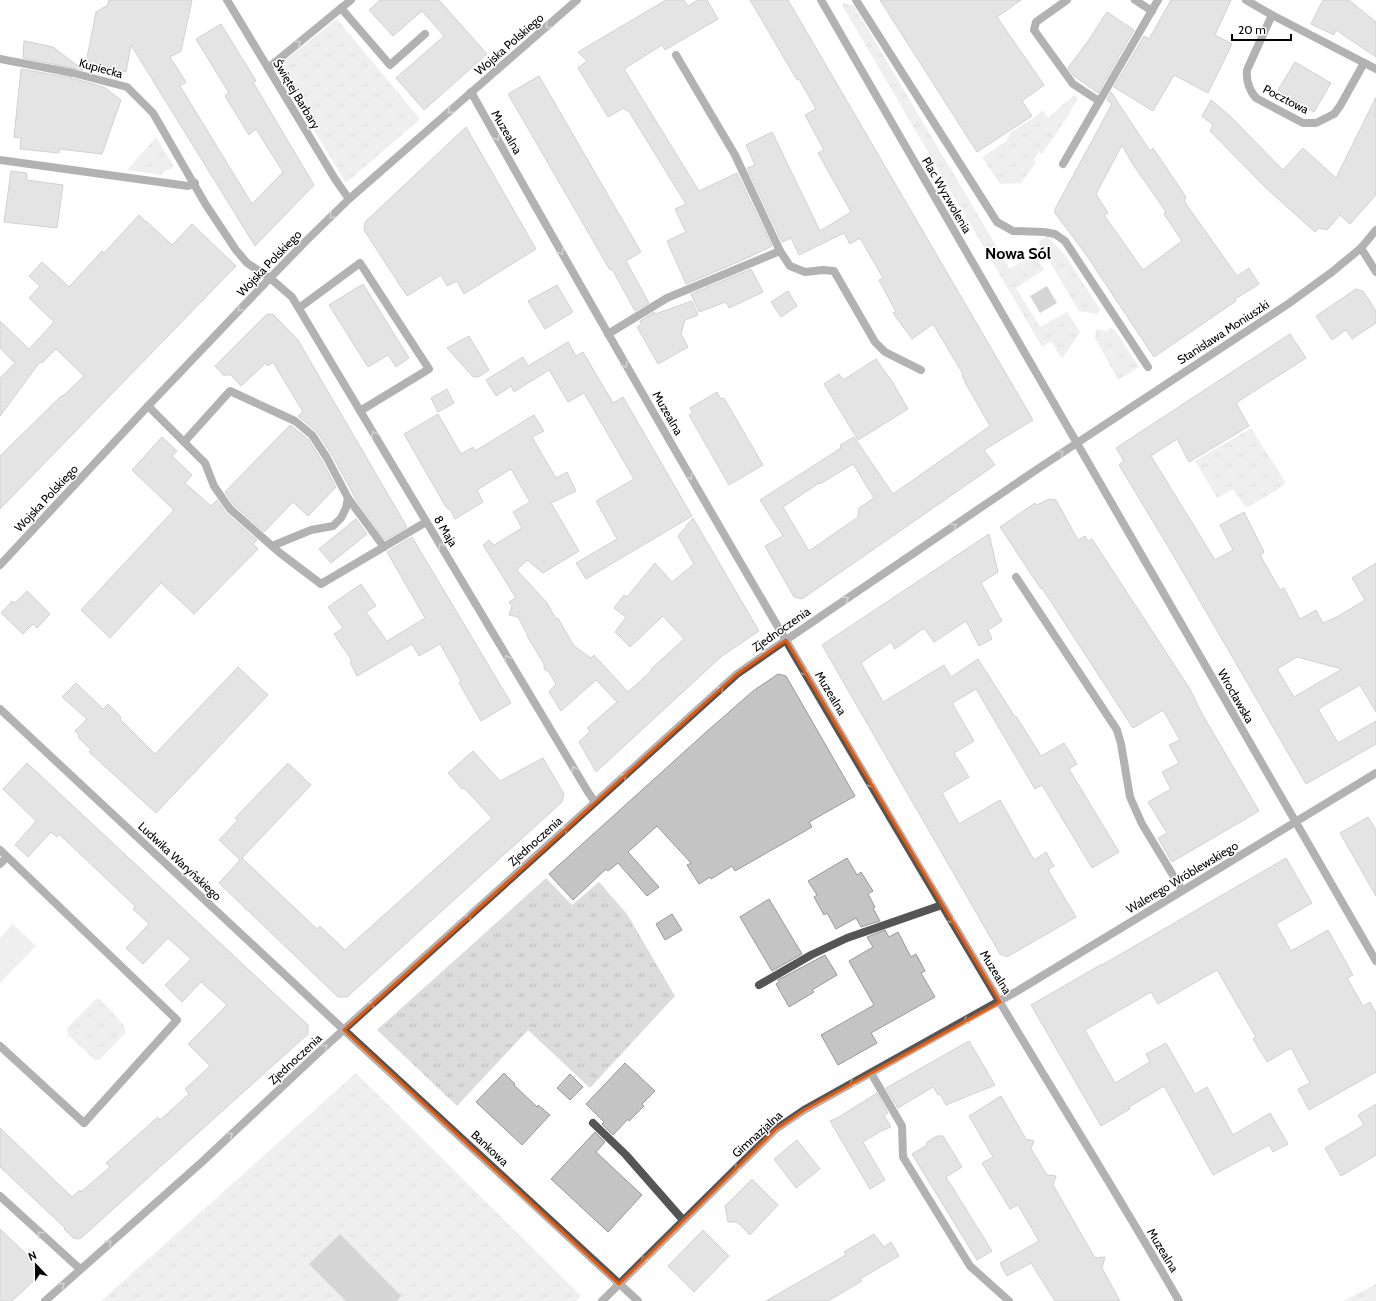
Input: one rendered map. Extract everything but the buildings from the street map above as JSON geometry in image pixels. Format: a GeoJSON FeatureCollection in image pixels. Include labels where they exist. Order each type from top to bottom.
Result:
{"type":"FeatureCollection","features":[{"type":"Feature","properties":{"kind":"street","name":"Świętej Barbary"},"geometry":{"type":"LineString","coordinates":[[227,0],[335,179],[349,199]]}},
{"type":"Feature","properties":{"kind":"street"},"geometry":{"type":"LineString","coordinates":[[268,68],[351,0]]}},
{"type":"Feature","properties":{"kind":"street","name":"Wojska Polskiego"},"geometry":{"type":"LineString","coordinates":[[0,565],[270,278],[349,199],[577,0]]}},
{"type":"Feature","properties":{"kind":"street","name":"Plac Wyzwolenia"},"geometry":{"type":"LineString","coordinates":[[821,0],[1076,443]]}},
{"type":"Feature","properties":{"kind":"street"},"geometry":{"type":"LineString","coordinates":[[856,0],[997,222],[1013,231],[1044,232],[1055,234],[1065,241],[1148,367]]}},
{"type":"Feature","properties":{"kind":"street"},"geometry":{"type":"LineString","coordinates":[[1067,0],[1036,22],[1034,30],[1073,84],[1099,102]]}},
{"type":"Feature","properties":{"kind":"street"},"geometry":{"type":"LineString","coordinates":[[1135,0],[1152,11]]}},
{"type":"Feature","properties":{"kind":"street"},"geometry":{"type":"LineString","coordinates":[[1063,164],[1158,0]]}},
{"type":"Feature","properties":{"kind":"street"},"geometry":{"type":"LineString","coordinates":[[1246,0],[1376,69]]}},
{"type":"Feature","properties":{"kind":"street"},"geometry":{"type":"LineString","coordinates":[[341,8],[390,65],[425,34]]}},
{"type":"Feature","properties":{"kind":"street","name":"Pocztowa"},"geometry":{"type":"LineString","coordinates":[[1272,15],[1247,70],[1246,78],[1252,94],[1256,98],[1303,123],[1316,123],[1334,114],[1364,62]]}},
{"type":"Feature","properties":{"kind":"street"},"geometry":{"type":"LineString","coordinates":[[676,55],[735,155],[780,251],[790,266],[805,272],[823,270],[834,271],[875,342],[885,352],[920,370]]}},
{"type":"Feature","properties":{"kind":"street","name":"Kupiecka"},"geometry":{"type":"LineString","coordinates":[[0,59],[73,73],[127,87],[153,113],[206,205],[236,250],[247,263],[270,278]]}},
{"type":"Feature","properties":{"kind":"street","name":"Muzealna"},"geometry":{"type":"LineString","coordinates":[[471,92],[608,334],[786,640],[942,905],[1071,1118],[1179,1301]]}},
{"type":"Feature","properties":{"kind":"street"},"geometry":{"type":"LineString","coordinates":[[0,160],[188,186],[195,184]]}},
{"type":"Feature","properties":{"kind":"street","name":"Stanisława Moniuszki"},"geometry":{"type":"LineString","coordinates":[[1076,443],[1288,304],[1332,272],[1361,248],[1376,230]]}},
{"type":"Feature","properties":{"kind":"street"},"geometry":{"type":"LineString","coordinates":[[1361,248],[1376,272]]}},
{"type":"Feature","properties":{"kind":"street"},"geometry":{"type":"LineString","coordinates":[[608,334],[667,298],[780,251]]}},
{"type":"Feature","properties":{"kind":"street"},"geometry":{"type":"LineString","coordinates":[[299,308],[360,263],[429,369],[360,411]]}},
{"type":"Feature","properties":{"kind":"street","name":"8 Maja"},"geometry":{"type":"LineString","coordinates":[[270,278],[292,297],[299,308],[535,706],[595,802]]}},
{"type":"Feature","properties":{"kind":"street"},"geometry":{"type":"LineString","coordinates":[[184,442],[230,391],[295,421],[312,434],[327,458],[348,498],[384,547]]}},
{"type":"Feature","properties":{"kind":"street"},"geometry":{"type":"LineString","coordinates":[[148,406],[205,463],[214,486],[230,509],[272,546],[321,584],[426,522]]}},
{"type":"Feature","properties":{"kind":"street","name":"Zjednoczenia"},"geometry":{"type":"LineString","coordinates":[[45,1301],[202,1162],[344,1030],[737,674],[1076,443]]}},
{"type":"Feature","properties":{"kind":"street","name":"Wrocławska"},"geometry":{"type":"LineString","coordinates":[[1076,443],[1376,961]]}},
{"type":"Feature","properties":{"kind":"street"},"geometry":{"type":"LineString","coordinates":[[272,546],[311,530],[333,526],[341,518],[346,508],[348,498]]}},
{"type":"Feature","properties":{"kind":"street"},"geometry":{"type":"LineString","coordinates":[[1016,576],[1117,730],[1121,744],[1130,797],[1142,824],[1182,890]]}},
{"type":"Feature","properties":{"kind":"street","name":"Ludwika Waryńskiego"},"geometry":{"type":"LineString","coordinates":[[0,709],[344,1030]]}},
{"type":"Feature","properties":{"kind":"street","name":"Walerego Wróblewskiego"},"geometry":{"type":"LineString","coordinates":[[1000,1002],[1376,773]]}},
{"type":"Feature","properties":{"kind":"street"},"geometry":{"type":"LineString","coordinates":[[0,850],[177,1020],[84,1123],[0,1046]]}},
{"type":"Feature","properties":{"kind":"street"},"geometry":{"type":"LineString","coordinates":[[0,864],[7,857]]}},
{"type":"Feature","properties":{"kind":"street"},"geometry":{"type":"LineString","coordinates":[[759,986],[811,955],[847,938],[942,905]]}},
{"type":"Feature","properties":{"kind":"street","name":"Gimnazjalna"},"geometry":{"type":"LineString","coordinates":[[602,1301],[776,1129],[804,1110],[1000,1002]]}},
{"type":"Feature","properties":{"kind":"street","name":"Bankowa"},"geometry":{"type":"LineString","coordinates":[[344,1030],[638,1301]]}},
{"type":"Feature","properties":{"kind":"street"},"geometry":{"type":"LineString","coordinates":[[871,1073],[902,1126],[903,1157],[970,1266],[1008,1301]]}},
{"type":"Feature","properties":{"kind":"street"},"geometry":{"type":"LineString","coordinates":[[593,1123],[626,1155],[684,1220]]}},
{"type":"Feature","properties":{"kind":"street"},"geometry":{"type":"LineString","coordinates":[[0,1196],[80,1269]]}},
{"type":"Feature","properties":{"kind":"highlighted area"},"geometry":{"type":"Polygon","coordinates":[[[786,640],[1000,1002],[804,1110],[776,1129],[619,1284],[344,1030],[737,674],[786,640]]]}},
{"type":"Feature","properties":{"kind":"green space"},"geometry":{"type":"Polygon","coordinates":[[[844,3],[854,6],[1010,269],[1035,254],[1044,270],[1016,288],[1040,327],[1067,312],[1080,332],[1062,359],[1051,341],[1042,347],[842,5],[844,3]]]}},
{"type":"Feature","properties":{"kind":"green space"},"geometry":{"type":"Polygon","coordinates":[[[337,19],[420,119],[346,183],[276,67],[337,19]]]}},
{"type":"Feature","properties":{"kind":"green space"},"geometry":{"type":"Polygon","coordinates":[[[1074,95],[1078,99],[1069,112],[1070,113],[1042,154],[1039,152],[1034,160],[1036,162],[1021,183],[1000,184],[982,157],[1006,141],[1011,132],[1043,110],[1048,118],[1074,95]]]}},
{"type":"Feature","properties":{"kind":"green space"},"geometry":{"type":"Polygon","coordinates":[[[156,137],[174,166],[165,171],[162,175],[127,170],[156,137]]]}},
{"type":"Feature","properties":{"kind":"green space"},"geometry":{"type":"Polygon","coordinates":[[[1047,236],[1065,255],[1100,309],[1097,314],[1079,311],[1038,242],[1047,236]]]}},
{"type":"Feature","properties":{"kind":"green space"},"geometry":{"type":"Polygon","coordinates":[[[1109,328],[1114,329],[1139,367],[1118,380],[1095,338],[1096,329],[1108,331],[1109,328]]]}},
{"type":"Feature","properties":{"kind":"green space"},"geometry":{"type":"Polygon","coordinates":[[[1251,428],[1286,483],[1246,508],[1233,489],[1217,498],[1195,461],[1251,428]]]}},
{"type":"Feature","properties":{"kind":"green space"},"geometry":{"type":"Polygon","coordinates":[[[546,878],[572,905],[599,882],[627,914],[675,996],[590,1088],[528,1030],[457,1106],[377,1030],[546,878]]]}},
{"type":"Feature","properties":{"kind":"green space"},"geometry":{"type":"Polygon","coordinates":[[[13,924],[36,946],[0,983],[0,938],[13,924]]]}},
{"type":"Feature","properties":{"kind":"green space"},"geometry":{"type":"Polygon","coordinates":[[[96,999],[100,999],[123,1024],[126,1032],[100,1060],[95,1060],[68,1035],[67,1028],[96,999]]]}},
{"type":"Feature","properties":{"kind":"green space"},"geometry":{"type":"Polygon","coordinates":[[[356,1073],[581,1296],[576,1301],[101,1301],[356,1073]]]}},
{"type":"Feature","properties":{"kind":"green space"},"geometry":{"type":"Polygon","coordinates":[[[1376,1284],[1376,1301],[1343,1301],[1376,1284]]]}},
{"type":"Feature","properties":{"kind":"shaded area"},"geometry":{"type":"Polygon","coordinates":[[[1047,286],[1057,303],[1040,313],[1030,296],[1047,286]]]}},
{"type":"Feature","properties":{"kind":"shaded area"},"geometry":{"type":"Polygon","coordinates":[[[340,1234],[401,1296],[397,1301],[346,1301],[309,1264],[340,1234]]]}},
{"type":"Feature","properties":{"kind":"district","name":"Nowa Sól"},"geometry":{"type":"Point","coordinates":[1018,253]}}]}
